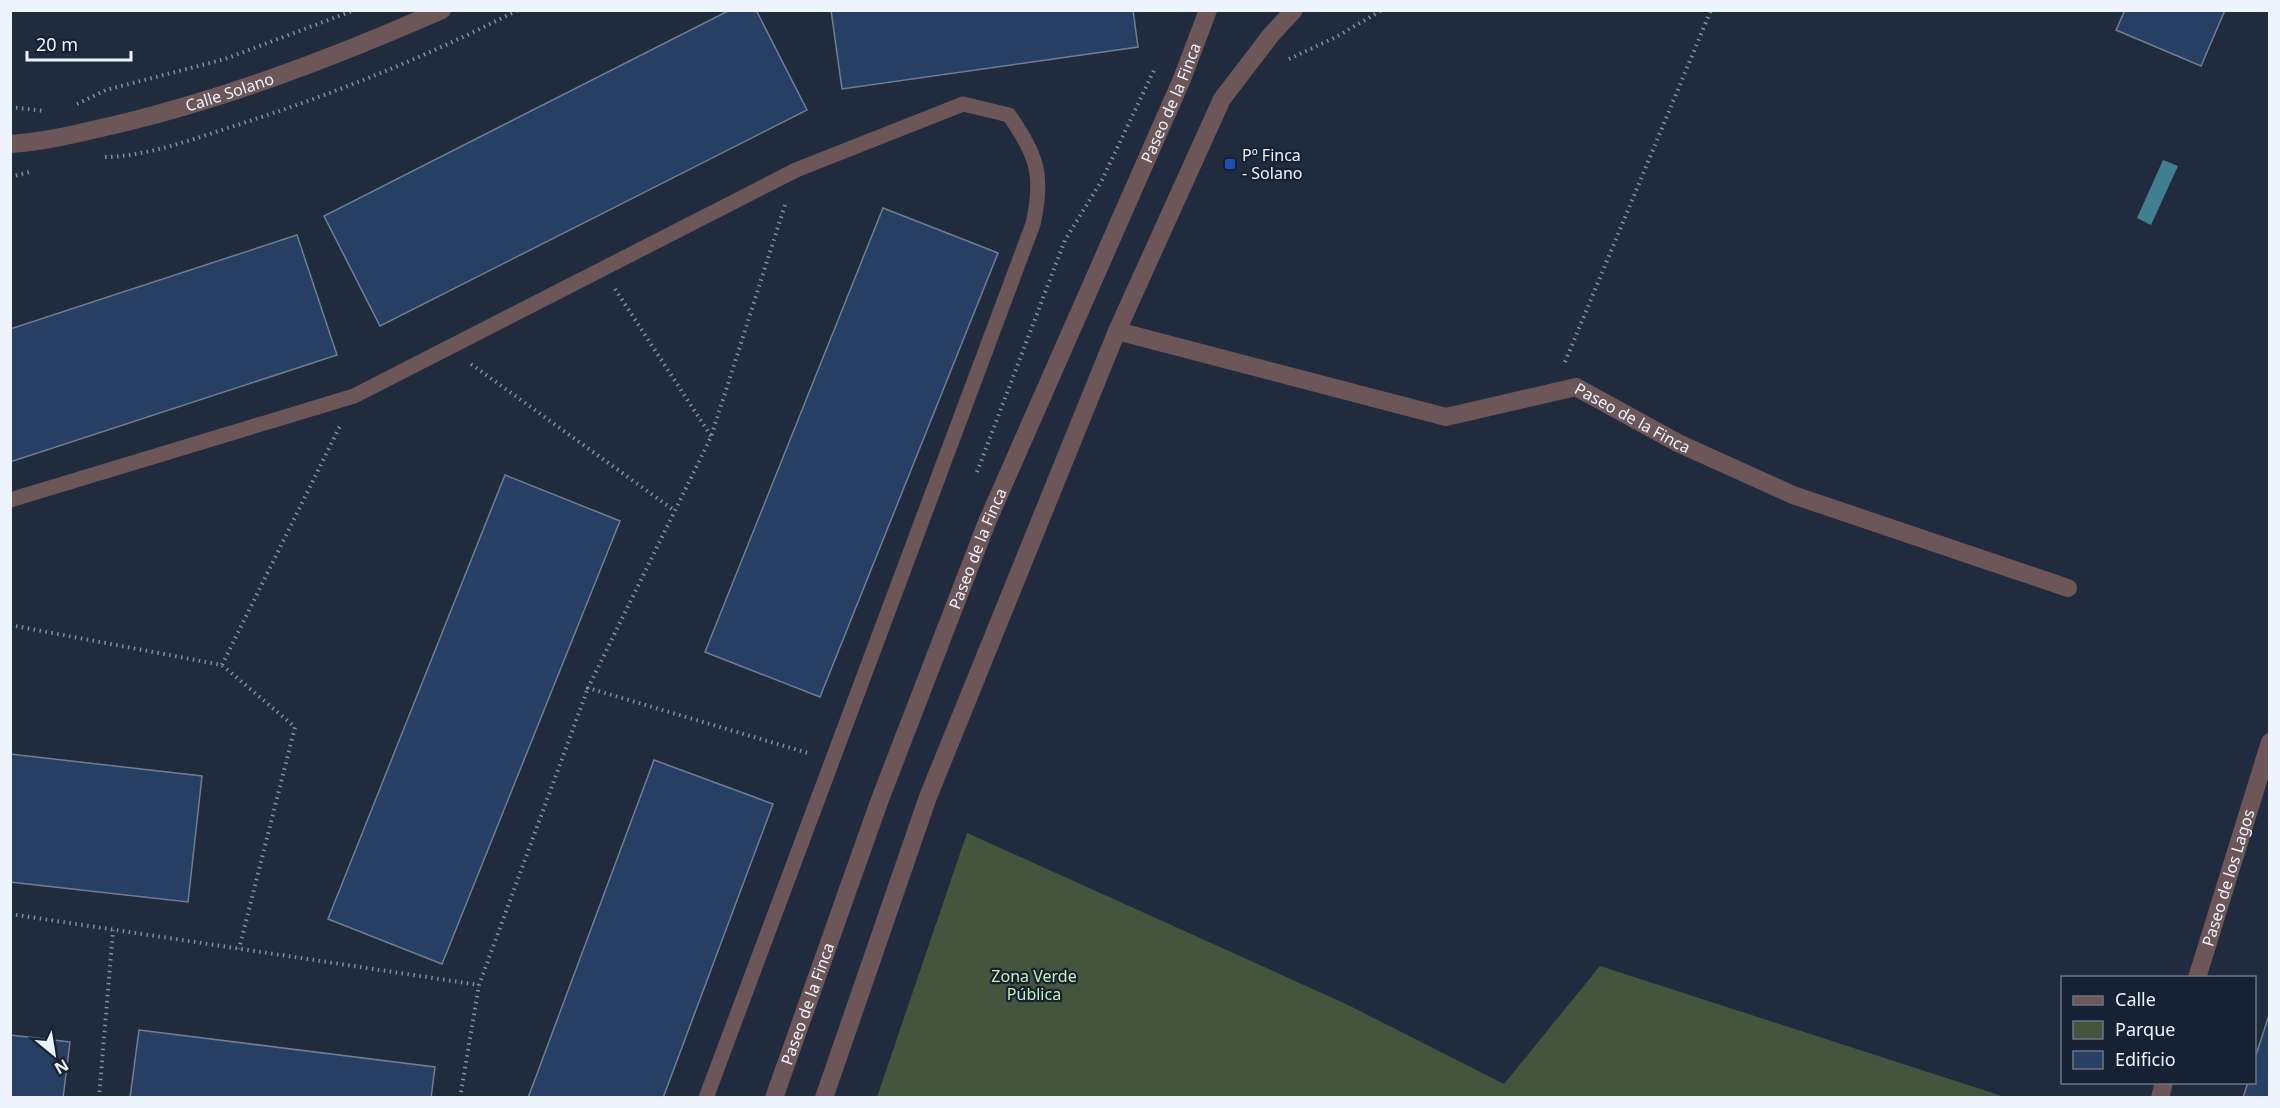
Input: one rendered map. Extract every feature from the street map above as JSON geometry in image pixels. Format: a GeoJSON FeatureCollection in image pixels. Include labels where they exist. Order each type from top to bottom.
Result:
{"type":"FeatureCollection","features":[{"type":"Feature","properties":{"kind":"street","name":"Calle Solano"},"geometry":{"type":"LineString","coordinates":[[10,144],[48,141],[182,108],[317,62],[442,10]]}},
{"type":"Feature","properties":{"kind":"street","name":"Paseo de la Finca"},"geometry":{"type":"LineString","coordinates":[[774,1098],[879,802],[987,522],[1182,79],[1208,10]]}},
{"type":"Feature","properties":{"kind":"street"},"geometry":{"type":"LineString","coordinates":[[824,1098],[928,797],[1117,331],[1222,99],[1271,35],[1294,10]]}},
{"type":"Feature","properties":{"kind":"street","name":"Paseo de la Finca"},"geometry":{"type":"LineString","coordinates":[[1117,331],[1446,417],[1576,387],[1678,443],[1793,495],[2068,588]]}},
{"type":"Feature","properties":{"kind":"street","name":"Paseo de los Lagos"},"geometry":{"type":"LineString","coordinates":[[2198,976],[2270,742]]}},
{"type":"Feature","properties":{"kind":"lane"},"geometry":{"type":"LineString","coordinates":[[10,500],[354,396],[796,170],[963,104],[1009,115],[1028,142],[1038,166],[1040,195],[1033,224],[706,1098]]}},
{"type":"Feature","properties":{"kind":"path"},"geometry":{"type":"LineString","coordinates":[[66,107],[77,105],[106,90],[225,58],[355,10]]}},
{"type":"Feature","properties":{"kind":"path"},"geometry":{"type":"LineString","coordinates":[[1282,62],[1336,37],[1382,10]]}},
{"type":"Feature","properties":{"kind":"path"},"geometry":{"type":"LineString","coordinates":[[1552,393],[1712,10]]}},
{"type":"Feature","properties":{"kind":"path"},"geometry":{"type":"LineString","coordinates":[[10,107],[44,111],[55,109]]}},
{"type":"Feature","properties":{"kind":"path"},"geometry":{"type":"LineString","coordinates":[[460,1098],[479,985],[588,688],[711,437],[796,170]]}},
{"type":"Feature","properties":{"kind":"path"},"geometry":{"type":"LineString","coordinates":[[602,269],[711,437]]}},
{"type":"Feature","properties":{"kind":"path"},"geometry":{"type":"LineString","coordinates":[[448,348],[675,511]]}},
{"type":"Feature","properties":{"kind":"path"},"geometry":{"type":"LineString","coordinates":[[222,665],[354,396]]}},
{"type":"Feature","properties":{"kind":"path"},"geometry":{"type":"LineString","coordinates":[[2270,541],[2270,558]]}},
{"type":"Feature","properties":{"kind":"path"},"geometry":{"type":"LineString","coordinates":[[10,625],[222,665],[295,727],[239,949]]}},
{"type":"Feature","properties":{"kind":"path"},"geometry":{"type":"LineString","coordinates":[[588,688],[832,760]]}},
{"type":"Feature","properties":{"kind":"path"},"geometry":{"type":"LineString","coordinates":[[10,914],[479,985]]}},
{"type":"Feature","properties":{"kind":"path"},"geometry":{"type":"LineString","coordinates":[[99,1098],[113,930]]}},
{"type":"Feature","properties":{"kind":"green space","name":"Zona Verde Pública"},"geometry":{"type":"Polygon","coordinates":[[[967,833],[1346,1004],[1504,1084],[1600,966],[2005,1097],[877,1097],[967,833]]]}},
{"type":"Feature","properties":{"kind":"water"},"geometry":{"type":"Polygon","coordinates":[[[2163,160],[2178,166],[2151,225],[2137,218],[2163,160]]]}},
{"type":"Feature","properties":{"kind":"building"},"geometry":{"type":"Polygon","coordinates":[[[730,10],[756,10],[807,110],[380,326],[324,216],[730,10]]]}},
{"type":"Feature","properties":{"kind":"building"},"geometry":{"type":"Polygon","coordinates":[[[831,10],[1133,10],[1138,47],[842,89],[831,10]]]}},
{"type":"Feature","properties":{"kind":"building"},"geometry":{"type":"Polygon","coordinates":[[[2125,10],[2225,10],[2201,66],[2116,30],[2125,10]]]}},
{"type":"Feature","properties":{"kind":"building"},"geometry":{"type":"Polygon","coordinates":[[[883,208],[998,253],[820,697],[705,652],[883,208]]]}},
{"type":"Feature","properties":{"kind":"building"},"geometry":{"type":"Polygon","coordinates":[[[297,235],[337,355],[10,462],[10,329],[297,235]]]}},
{"type":"Feature","properties":{"kind":"building"},"geometry":{"type":"Polygon","coordinates":[[[505,475],[620,521],[442,964],[328,919],[505,475]]]}},
{"type":"Feature","properties":{"kind":"building"},"geometry":{"type":"Polygon","coordinates":[[[10,754],[202,776],[188,902],[10,882],[10,754]]]}},
{"type":"Feature","properties":{"kind":"building"},"geometry":{"type":"Polygon","coordinates":[[[654,760],[773,804],[663,1098],[528,1098],[654,760]]]}},
{"type":"Feature","properties":{"kind":"building"},"geometry":{"type":"Polygon","coordinates":[[[2270,1012],[2270,1098],[2243,1098],[2247,1084],[2256,1084],[2256,1055],[2270,1012]]]}},
{"type":"Feature","properties":{"kind":"building"},"geometry":{"type":"Polygon","coordinates":[[[139,1030],[435,1067],[431,1098],[130,1098],[139,1030]]]}},
{"type":"Feature","properties":{"kind":"building"},"geometry":{"type":"Polygon","coordinates":[[[10,1035],[70,1042],[63,1098],[10,1098],[10,1035]]]}},
{"type":"Feature","properties":{"kind":"place","name":"Pº Finca - Solano"},"geometry":{"type":"Point","coordinates":[1230,164]}}]}
